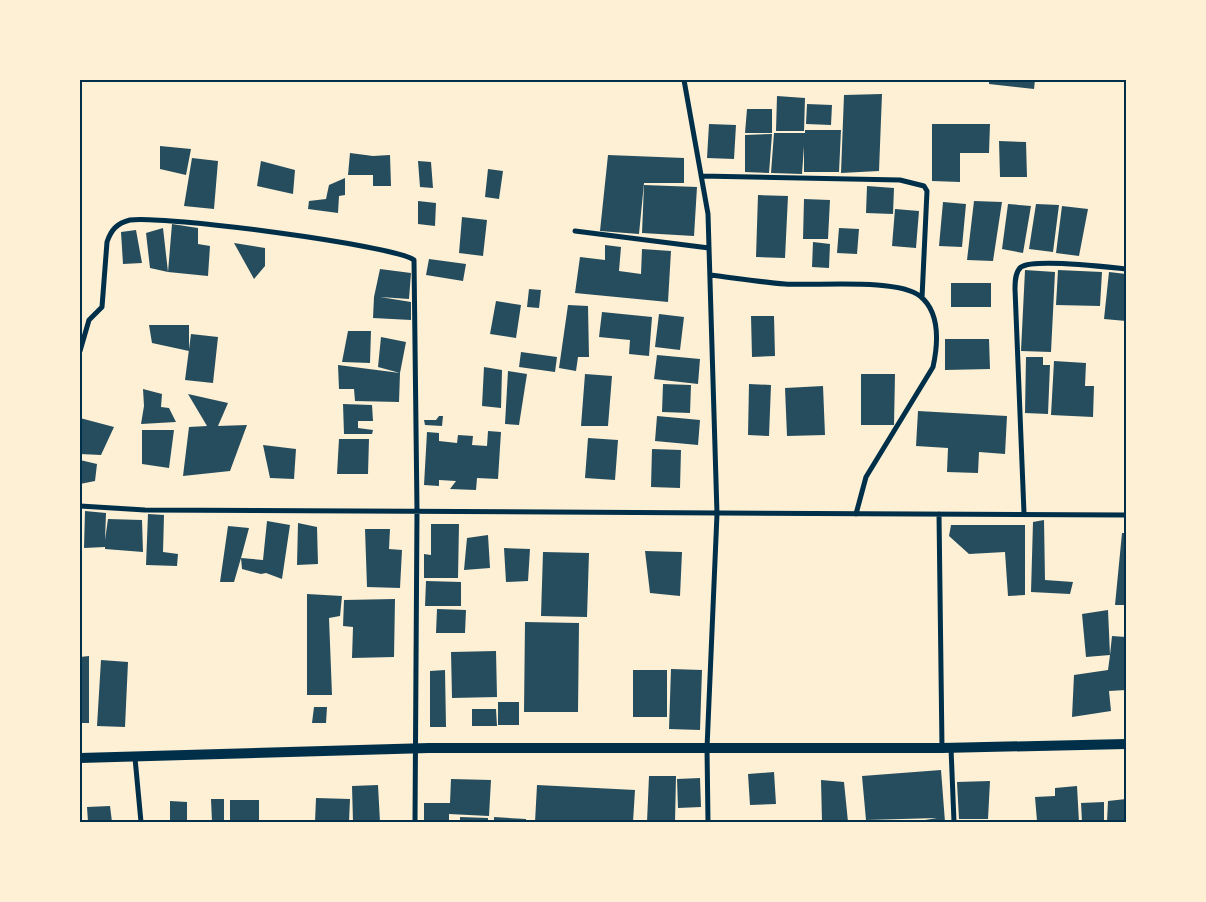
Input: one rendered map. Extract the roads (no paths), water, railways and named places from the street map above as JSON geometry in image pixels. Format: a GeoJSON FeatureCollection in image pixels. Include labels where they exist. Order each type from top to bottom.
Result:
{"type":"FeatureCollection","features":[{"type":"Feature","properties":{"kind":"main road"},"geometry":{"type":"LineString","coordinates":[[80,758],[135,758],[415,748],[946,748],[1126,744]]}},
{"type":"Feature","properties":{"kind":"street"},"geometry":{"type":"LineString","coordinates":[[684,80],[708,214],[710,275],[717,514],[707,748],[708,822]]}},
{"type":"Feature","properties":{"kind":"street"},"geometry":{"type":"LineString","coordinates":[[701,176],[900,180],[924,186],[927,192],[922,298]]}},
{"type":"Feature","properties":{"kind":"street"},"geometry":{"type":"LineString","coordinates":[[80,351],[89,320],[102,307],[107,242],[110,233],[120,223],[129,220],[144,219],[182,222],[259,231],[356,246],[411,258],[415,266],[415,822]]}},
{"type":"Feature","properties":{"kind":"street"},"geometry":{"type":"LineString","coordinates":[[575,231],[709,248]]}},
{"type":"Feature","properties":{"kind":"street"},"geometry":{"type":"LineString","coordinates":[[1024,513],[1015,289],[1017,272],[1029,264],[1039,263],[1126,269]]}},
{"type":"Feature","properties":{"kind":"street"},"geometry":{"type":"LineString","coordinates":[[710,275],[786,284],[884,286],[911,291],[922,298],[930,309],[936,325],[937,349],[932,367],[866,477],[856,514]]}},
{"type":"Feature","properties":{"kind":"street"},"geometry":{"type":"LineString","coordinates":[[80,506],[145,510],[1126,515]]}},
{"type":"Feature","properties":{"kind":"street"},"geometry":{"type":"LineString","coordinates":[[939,514],[946,748],[954,822]]}},
{"type":"Feature","properties":{"kind":"street"},"geometry":{"type":"LineString","coordinates":[[135,758],[141,822]]}}]}
